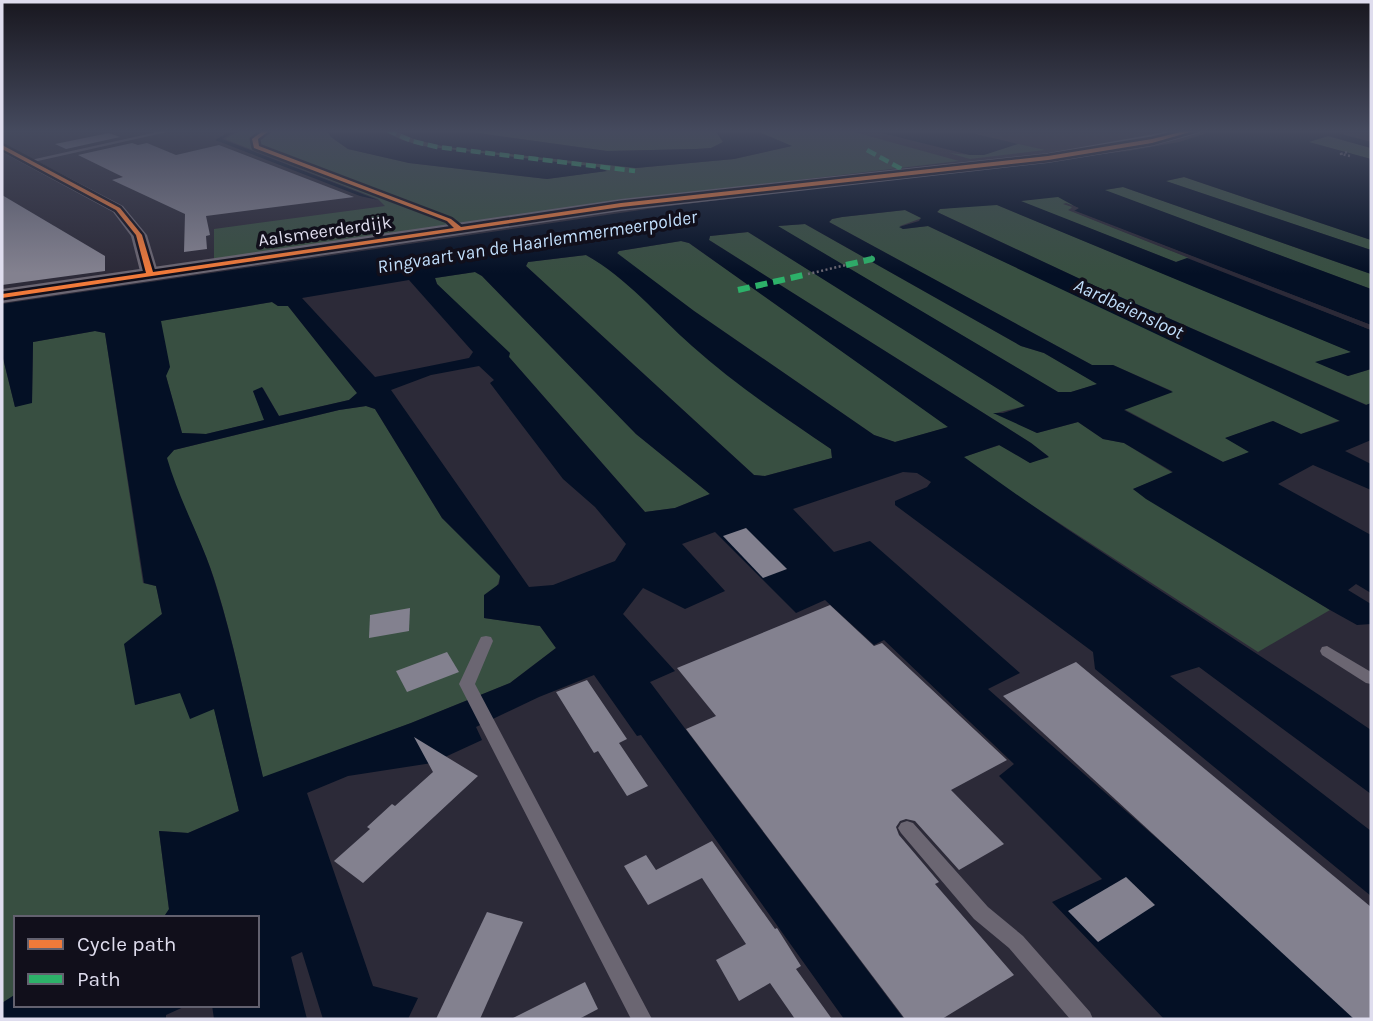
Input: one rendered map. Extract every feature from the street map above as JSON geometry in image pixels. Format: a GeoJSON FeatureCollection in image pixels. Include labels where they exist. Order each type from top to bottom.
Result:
{"type":"FeatureCollection","features":[{"type":"Feature","properties":{"kind":"street"},"geometry":{"type":"LineString","coordinates":[[60,178],[118,209],[139,235],[150,275]]}},
{"type":"Feature","properties":{"kind":"street","name":"Aalsmeerderdijk"},"geometry":{"type":"LineString","coordinates":[[2,296],[621,205],[870,178]]}},
{"type":"Feature","properties":{"kind":"lane"},"geometry":{"type":"LineString","coordinates":[[486,641],[467,684],[642,1019]]}},
{"type":"Feature","properties":{"kind":"lane"},"geometry":{"type":"LineString","coordinates":[[1327,651],[1371,679]]}},
{"type":"Feature","properties":{"kind":"lane"},"geometry":{"type":"LineString","coordinates":[[907,828],[981,913],[1016,942],[1083,1019]]}},
{"type":"Feature","properties":{"kind":"path"},"geometry":{"type":"LineString","coordinates":[[808,274],[846,265]]}},
{"type":"Feature","properties":{"kind":"green space"},"geometry":{"type":"Polygon","coordinates":[[[324,178],[817,178],[661,196],[214,260],[214,229],[385,206],[378,199],[324,178]]]}},
{"type":"Feature","properties":{"kind":"green space"},"geometry":{"type":"Polygon","coordinates":[[[1186,178],[1371,240],[1371,250],[1165,181],[1186,178]]]}},
{"type":"Feature","properties":{"kind":"green space"},"geometry":{"type":"Polygon","coordinates":[[[1123,187],[1371,274],[1371,289],[1103,190],[1123,187]]]}},
{"type":"Feature","properties":{"kind":"green space"},"geometry":{"type":"Polygon","coordinates":[[[1058,196],[1072,202],[1073,208],[1068,210],[1189,258],[1176,262],[1019,201],[1058,196]]]}},
{"type":"Feature","properties":{"kind":"green space"},"geometry":{"type":"Polygon","coordinates":[[[997,205],[1352,352],[1317,362],[1348,376],[1371,369],[1371,403],[1367,405],[1093,285],[937,212],[940,209],[997,205]]]}},
{"type":"Feature","properties":{"kind":"green space"},"geometry":{"type":"Polygon","coordinates":[[[905,210],[922,218],[900,226],[903,229],[928,226],[1341,420],[1301,434],[1273,421],[1226,438],[1250,452],[1223,462],[1124,409],[1172,391],[1113,365],[1092,365],[829,222],[842,217],[905,210]]]}},
{"type":"Feature","properties":{"kind":"green space"},"geometry":{"type":"Polygon","coordinates":[[[805,224],[1021,346],[1044,353],[1098,384],[1071,392],[1058,392],[777,226],[805,224]]]}},
{"type":"Feature","properties":{"kind":"green space"},"geometry":{"type":"Polygon","coordinates":[[[748,232],[1026,406],[996,413],[1037,433],[1078,422],[1103,439],[1124,443],[1173,473],[1133,489],[1330,610],[1258,652],[1013,493],[963,457],[1000,445],[1030,463],[1048,456],[709,240],[710,236],[748,232]]]}},
{"type":"Feature","properties":{"kind":"green space"},"geometry":{"type":"Polygon","coordinates":[[[681,241],[689,243],[949,427],[895,442],[874,435],[694,311],[617,254],[619,251],[681,241]]]}},
{"type":"Feature","properties":{"kind":"green space"},"geometry":{"type":"Polygon","coordinates":[[[586,255],[605,266],[787,419],[831,449],[832,458],[765,476],[754,475],[526,266],[528,262],[586,255]]]}},
{"type":"Feature","properties":{"kind":"green space"},"geometry":{"type":"Polygon","coordinates":[[[475,272],[482,276],[636,434],[710,494],[675,508],[645,512],[509,357],[437,284],[435,278],[475,272]]]}},
{"type":"Feature","properties":{"kind":"green space"},"geometry":{"type":"Polygon","coordinates":[[[272,302],[278,306],[288,306],[358,394],[349,400],[279,416],[263,388],[253,391],[265,420],[206,434],[182,433],[166,376],[160,321],[272,302]]]}},
{"type":"Feature","properties":{"kind":"green space"},"geometry":{"type":"Polygon","coordinates":[[[95,331],[105,333],[143,583],[156,586],[162,614],[147,628],[135,705],[180,692],[214,708],[239,811],[188,833],[159,831],[169,910],[164,916],[14,916],[14,995],[2,1003],[2,354],[15,407],[32,402],[33,342],[95,331]]]}},
{"type":"Feature","properties":{"kind":"green space"},"geometry":{"type":"Polygon","coordinates":[[[366,406],[375,409],[442,518],[501,576],[484,618],[540,626],[556,648],[510,683],[263,778],[224,611],[166,458],[174,450],[339,410],[366,406]]]}},
{"type":"Feature","properties":{"kind":"water"},"geometry":{"type":"Polygon","coordinates":[[[312,178],[321,178],[378,200],[312,178]]]}},
{"type":"Feature","properties":{"kind":"water"},"geometry":{"type":"Polygon","coordinates":[[[906,178],[1181,178],[1166,181],[1371,250],[1371,274],[1123,187],[1105,190],[1371,289],[1371,325],[1073,210],[1078,208],[1058,197],[1021,201],[1176,262],[1187,258],[1371,330],[1371,369],[1348,376],[1315,362],[1351,352],[997,205],[940,209],[937,212],[1093,285],[1366,405],[1371,403],[1371,440],[1345,451],[1371,464],[1371,490],[1313,465],[1278,484],[1371,535],[1371,593],[1356,584],[1348,590],[1371,604],[1371,624],[1357,625],[1133,489],[1173,472],[1124,443],[1103,439],[1078,422],[1037,433],[993,413],[1003,413],[1025,406],[748,232],[710,236],[709,240],[1031,443],[1049,457],[1030,463],[999,445],[964,457],[1064,527],[1371,730],[1371,794],[1199,667],[1170,676],[1371,831],[1371,896],[1095,669],[1093,652],[895,505],[895,501],[927,487],[931,482],[917,473],[903,472],[793,509],[834,552],[870,541],[1020,673],[988,689],[1361,1019],[1164,1019],[1052,902],[1102,879],[999,776],[1014,764],[884,640],[874,645],[825,600],[796,613],[715,532],[682,544],[725,591],[685,609],[643,588],[623,614],[675,671],[650,682],[904,1019],[844,1019],[641,735],[637,736],[594,675],[476,727],[482,740],[432,763],[348,776],[307,793],[373,986],[418,998],[408,1019],[323,1019],[302,952],[291,957],[307,1019],[214,1019],[212,1007],[259,1007],[259,916],[164,916],[169,909],[159,831],[188,833],[239,811],[214,709],[190,719],[180,693],[135,705],[124,644],[162,614],[156,586],[144,583],[105,333],[95,331],[33,342],[32,403],[15,407],[2,354],[2,304],[661,207],[906,178]],[[905,210],[842,217],[829,222],[1092,365],[1113,365],[1173,392],[1124,410],[1223,462],[1249,452],[1225,438],[1273,421],[1301,434],[1340,421],[928,226],[903,229],[899,227],[921,218],[905,210]],[[805,224],[778,226],[1058,392],[1071,392],[1097,384],[1044,353],[1021,346],[805,224]],[[681,241],[617,253],[694,311],[874,435],[895,442],[948,427],[689,243],[681,241]],[[586,255],[528,262],[526,266],[754,475],[765,476],[832,458],[831,449],[725,374],[601,264],[586,255]],[[475,272],[435,278],[437,284],[510,353],[509,357],[645,512],[675,508],[710,494],[636,434],[482,276],[475,272]],[[409,280],[302,298],[375,377],[469,358],[473,352],[409,280]],[[272,302],[161,321],[170,367],[166,376],[182,433],[206,434],[264,420],[253,391],[262,387],[279,416],[349,400],[357,393],[288,306],[278,306],[272,302]],[[479,366],[431,375],[391,390],[529,587],[553,585],[615,561],[626,544],[595,507],[563,479],[490,383],[494,380],[479,366]],[[366,406],[339,410],[174,450],[167,458],[178,491],[206,555],[224,612],[263,777],[411,723],[510,683],[556,648],[540,626],[484,618],[484,595],[499,584],[500,576],[442,518],[375,409],[366,406]]]}},
{"type":"Feature","properties":{"kind":"water"},"geometry":{"type":"Polygon","coordinates":[[[1186,178],[1371,178],[1371,240],[1186,178]]]}},
{"type":"Feature","properties":{"kind":"water"},"geometry":{"type":"Polygon","coordinates":[[[14,995],[14,1007],[184,1007],[166,1015],[166,1019],[2,1019],[2,1003],[14,995]]]}},
{"type":"Feature","properties":{"kind":"pier"},"geometry":{"type":"Polygon","coordinates":[[[1063,204],[1079,208],[1074,211],[1371,325],[1371,330],[1069,210],[1072,207],[1063,204]]]}},
{"type":"Feature","properties":{"kind":"building"},"geometry":{"type":"Polygon","coordinates":[[[121,178],[304,178],[354,197],[206,216],[210,235],[206,236],[207,249],[184,252],[185,214],[112,180],[121,178]]]}},
{"type":"Feature","properties":{"kind":"building"},"geometry":{"type":"Polygon","coordinates":[[[2,195],[105,256],[105,271],[2,285],[2,195]]]}},
{"type":"Feature","properties":{"kind":"building"},"geometry":{"type":"Polygon","coordinates":[[[746,528],[787,569],[763,578],[723,536],[746,528]]]}},
{"type":"Feature","properties":{"kind":"building"},"geometry":{"type":"Polygon","coordinates":[[[830,605],[874,646],[882,643],[1007,760],[951,790],[1004,844],[959,870],[915,821],[906,819],[900,821],[896,827],[899,835],[939,882],[935,884],[1014,975],[942,1019],[905,1019],[686,729],[716,716],[677,668],[830,605]]]}},
{"type":"Feature","properties":{"kind":"building"},"geometry":{"type":"Polygon","coordinates":[[[410,608],[409,631],[369,638],[370,615],[410,608]]]}},
{"type":"Feature","properties":{"kind":"building"},"geometry":{"type":"Polygon","coordinates":[[[447,652],[459,672],[407,692],[396,671],[447,652]]]}},
{"type":"Feature","properties":{"kind":"building"},"geometry":{"type":"Polygon","coordinates":[[[1076,662],[1371,907],[1371,1019],[1354,1019],[1003,696],[1076,662]]]}},
{"type":"Feature","properties":{"kind":"building"},"geometry":{"type":"Polygon","coordinates":[[[587,680],[627,739],[619,743],[648,786],[627,796],[598,751],[594,753],[556,692],[587,680]]]}},
{"type":"Feature","properties":{"kind":"building"},"geometry":{"type":"Polygon","coordinates":[[[414,737],[478,776],[363,883],[334,861],[370,829],[367,827],[392,804],[395,806],[433,772],[414,737]]]}},
{"type":"Feature","properties":{"kind":"building"},"geometry":{"type":"Polygon","coordinates":[[[712,841],[775,929],[777,928],[801,966],[796,969],[832,1019],[795,1019],[770,983],[739,1001],[716,960],[746,944],[702,878],[648,905],[624,866],[646,855],[656,870],[712,841]]]}},
{"type":"Feature","properties":{"kind":"building"},"geometry":{"type":"Polygon","coordinates":[[[1126,877],[1155,905],[1098,942],[1068,911],[1126,877]]]}},
{"type":"Feature","properties":{"kind":"building"},"geometry":{"type":"Polygon","coordinates":[[[487,912],[523,922],[480,1019],[436,1019],[487,912]]]}},
{"type":"Feature","properties":{"kind":"building"},"geometry":{"type":"Polygon","coordinates":[[[585,982],[598,1009],[579,1019],[511,1019],[585,982]]]}},
{"type":"Feature","properties":{"kind":"marked path"},"geometry":{"type":"LineString","coordinates":[[846,265],[872,259],[870,258]]}},
{"type":"Feature","properties":{"kind":"marked path"},"geometry":{"type":"LineString","coordinates":[[738,290],[808,274]]}},
{"type":"Feature","properties":{"kind":"cycle path"},"geometry":{"type":"LineString","coordinates":[[59,178],[118,209],[139,235],[150,275]]}},
{"type":"Feature","properties":{"kind":"cycle path"},"geometry":{"type":"LineString","coordinates":[[337,178],[449,220],[460,229]]}},
{"type":"Feature","properties":{"kind":"cycle path"},"geometry":{"type":"LineString","coordinates":[[2,296],[621,205],[870,178]]}},
{"type":"Feature","properties":{"kind":"water label","name":"Ringvaart van de Haarlemmermeerpolder"},"geometry":{"type":"Point","coordinates":[537,241]}},
{"type":"Feature","properties":{"kind":"water label","name":"Aardbeiensloot"},"geometry":{"type":"Point","coordinates":[1129,308]}}]}
